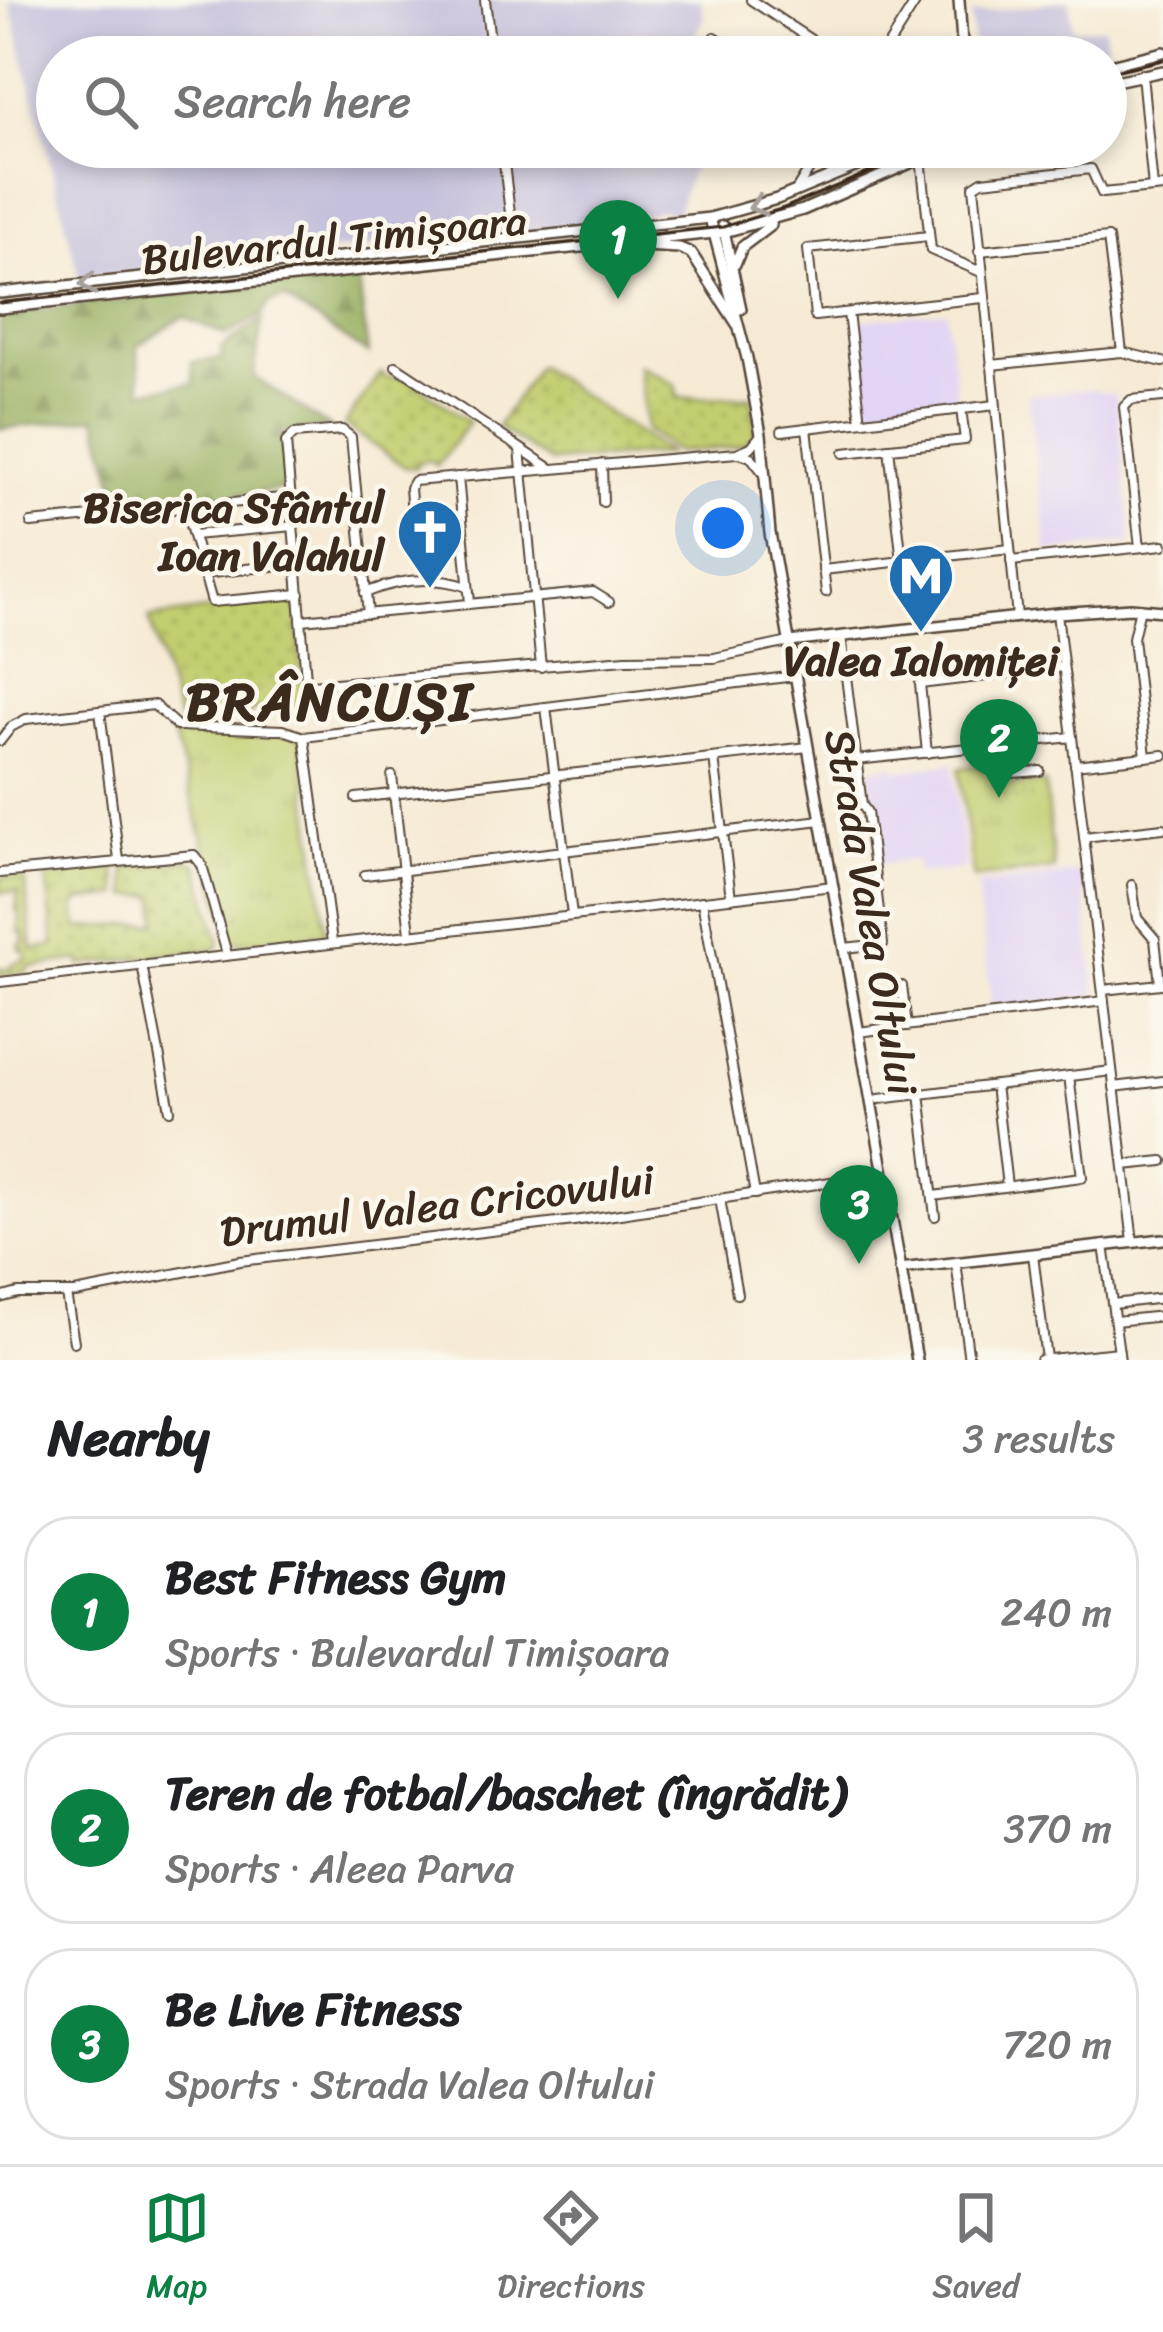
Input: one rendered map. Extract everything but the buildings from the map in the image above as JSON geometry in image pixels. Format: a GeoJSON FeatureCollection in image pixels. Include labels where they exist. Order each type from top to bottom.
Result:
{"type":"FeatureCollection","features":[{"type":"Feature","properties":{"kind":"main road"},"geometry":{"type":"LineString","coordinates":[[958,0],[961,36]]}},
{"type":"Feature","properties":{"kind":"main road"},"geometry":{"type":"LineString","coordinates":[[1127,59],[1163,52]]}},
{"type":"Feature","properties":{"kind":"main road"},"geometry":{"type":"LineString","coordinates":[[1137,56],[1132,69],[1142,74]]}},
{"type":"Feature","properties":{"kind":"main road"},"geometry":{"type":"LineString","coordinates":[[1127,78],[1163,71]]}},
{"type":"Feature","properties":{"kind":"main road","name":"Bulevardul Timișoara"},"geometry":{"type":"LineString","coordinates":[[0,293],[715,217],[794,193],[853,168]]}},
{"type":"Feature","properties":{"kind":"main road","name":"Bulevardul Timișoara"},"geometry":{"type":"LineString","coordinates":[[0,308],[720,232],[786,216],[898,168]]}},
{"type":"Feature","properties":{"kind":"main road"},"geometry":{"type":"LineString","coordinates":[[734,269],[736,256],[747,242],[786,216]]}},
{"type":"Feature","properties":{"kind":"main road","name":"Strada Valea Oltului"},"geometry":{"type":"LineString","coordinates":[[715,217],[734,269],[742,332]]}},
{"type":"Feature","properties":{"kind":"main road"},"geometry":{"type":"LineString","coordinates":[[657,224],[659,239]]}},
{"type":"Feature","properties":{"kind":"main road","name":"Strada Valea Oltului"},"geometry":{"type":"LineString","coordinates":[[720,232],[761,434],[762,471],[789,642],[916,1360]]}},
{"type":"Feature","properties":{"kind":"main road"},"geometry":{"type":"LineString","coordinates":[[608,244],[687,250],[742,332]]}},
{"type":"Feature","properties":{"kind":"main road"},"geometry":{"type":"LineString","coordinates":[[203,272],[205,286]]}},
{"type":"Feature","properties":{"kind":"main road"},"geometry":{"type":"LineString","coordinates":[[789,642],[1057,613],[1163,611]]}},
{"type":"Feature","properties":{"kind":"main road"},"geometry":{"type":"LineString","coordinates":[[901,1269],[1163,1239]]}},
{"type":"Feature","properties":{"kind":"street"},"geometry":{"type":"LineString","coordinates":[[485,0],[489,36]]}},
{"type":"Feature","properties":{"kind":"street"},"geometry":{"type":"LineString","coordinates":[[751,0],[806,36]]}},
{"type":"Feature","properties":{"kind":"street"},"geometry":{"type":"LineString","coordinates":[[894,36],[917,0]]}},
{"type":"Feature","properties":{"kind":"street"},"geometry":{"type":"LineString","coordinates":[[1017,617],[974,186],[982,181],[1087,169],[1095,170],[1102,193],[1158,188],[1142,74]]}},
{"type":"Feature","properties":{"kind":"street"},"geometry":{"type":"LineString","coordinates":[[505,168],[513,238]]}},
{"type":"Feature","properties":{"kind":"street"},"geometry":{"type":"LineString","coordinates":[[794,193],[809,168]]}},
{"type":"Feature","properties":{"kind":"street"},"geometry":{"type":"LineString","coordinates":[[922,168],[933,252],[981,272]]}},
{"type":"Feature","properties":{"kind":"street"},"geometry":{"type":"LineString","coordinates":[[929,236],[808,249],[815,316],[983,298]]}},
{"type":"Feature","properties":{"kind":"street"},"geometry":{"type":"LineString","coordinates":[[979,251],[1108,238],[1122,352]]}},
{"type":"Feature","properties":{"kind":"street"},"geometry":{"type":"LineString","coordinates":[[848,313],[861,421]]}},
{"type":"Feature","properties":{"kind":"street"},"geometry":{"type":"LineString","coordinates":[[991,365],[1122,352],[1163,362]]}},
{"type":"Feature","properties":{"kind":"street"},"geometry":{"type":"LineString","coordinates":[[396,366],[550,469]]}},
{"type":"Feature","properties":{"kind":"street"},"geometry":{"type":"LineString","coordinates":[[1140,547],[1124,407],[1130,400],[1163,397]]}},
{"type":"Feature","properties":{"kind":"street"},"geometry":{"type":"LineString","coordinates":[[782,431],[995,405]]}},
{"type":"Feature","properties":{"kind":"street"},"geometry":{"type":"LineString","coordinates":[[844,453],[965,440],[961,409]]}},
{"type":"Feature","properties":{"kind":"street"},"geometry":{"type":"LineString","coordinates":[[807,428],[826,592]]}},
{"type":"Feature","properties":{"kind":"street"},"geometry":{"type":"LineString","coordinates":[[368,614],[351,437],[342,430],[294,434],[289,438],[291,497],[306,678],[311,685],[635,659],[714,658],[789,642]]}},
{"type":"Feature","properties":{"kind":"street"},"geometry":{"type":"LineString","coordinates":[[412,514],[412,483],[737,453],[751,447],[761,434]]}},
{"type":"Feature","properties":{"kind":"street"},"geometry":{"type":"LineString","coordinates":[[520,448],[541,667]]}},
{"type":"Feature","properties":{"kind":"street"},"geometry":{"type":"LineString","coordinates":[[889,448],[902,561]]}},
{"type":"Feature","properties":{"kind":"street"},"geometry":{"type":"LineString","coordinates":[[737,453],[751,457],[762,471]]}},
{"type":"Feature","properties":{"kind":"street"},"geometry":{"type":"LineString","coordinates":[[602,464],[603,502]]}},
{"type":"Feature","properties":{"kind":"street"},"geometry":{"type":"LineString","coordinates":[[458,477],[470,603]]}},
{"type":"Feature","properties":{"kind":"street"},"geometry":{"type":"LineString","coordinates":[[31,523],[291,497]]}},
{"type":"Feature","properties":{"kind":"street"},"geometry":{"type":"LineString","coordinates":[[185,508],[212,602],[300,594]]}},
{"type":"Feature","properties":{"kind":"street"},"geometry":{"type":"LineString","coordinates":[[193,535],[295,526]]}},
{"type":"Feature","properties":{"kind":"street"},"geometry":{"type":"LineString","coordinates":[[1011,561],[1163,544]]}},
{"type":"Feature","properties":{"kind":"street"},"geometry":{"type":"LineString","coordinates":[[824,570],[1010,549]]}},
{"type":"Feature","properties":{"kind":"street"},"geometry":{"type":"LineString","coordinates":[[203,574],[298,563]]}},
{"type":"Feature","properties":{"kind":"street"},"geometry":{"type":"LineString","coordinates":[[365,593],[404,581],[444,580],[468,587]]}},
{"type":"Feature","properties":{"kind":"street"},"geometry":{"type":"LineString","coordinates":[[302,620],[593,592],[609,602]]}},
{"type":"Feature","properties":{"kind":"street"},"geometry":{"type":"LineString","coordinates":[[1140,608],[1133,638],[1146,757]]}},
{"type":"Feature","properties":{"kind":"street"},"geometry":{"type":"LineString","coordinates":[[1057,613],[1133,1242]]}},
{"type":"Feature","properties":{"kind":"street"},"geometry":{"type":"LineString","coordinates":[[841,637],[883,944],[844,948]]}},
{"type":"Feature","properties":{"kind":"street"},"geometry":{"type":"LineString","coordinates":[[927,753],[920,683],[1063,667]]}},
{"type":"Feature","properties":{"kind":"street"},"geometry":{"type":"LineString","coordinates":[[0,741],[26,719],[100,711],[159,708],[179,727],[287,730],[304,737],[795,676]]}},
{"type":"Feature","properties":{"kind":"street"},"geometry":{"type":"LineString","coordinates":[[546,707],[572,915]]}},
{"type":"Feature","properties":{"kind":"street"},"geometry":{"type":"LineString","coordinates":[[100,711],[119,860]]}},
{"type":"Feature","properties":{"kind":"street"},"geometry":{"type":"LineString","coordinates":[[304,737],[332,942]]}},
{"type":"Feature","properties":{"kind":"street"},"geometry":{"type":"LineString","coordinates":[[856,760],[1072,737]]}},
{"type":"Feature","properties":{"kind":"street"},"geometry":{"type":"LineString","coordinates":[[1004,745],[1008,771],[1040,771]]}},
{"type":"Feature","properties":{"kind":"street"},"geometry":{"type":"LineString","coordinates":[[356,798],[808,747]]}},
{"type":"Feature","properties":{"kind":"street"},"geometry":{"type":"LineString","coordinates":[[1075,765],[1163,755]]}},
{"type":"Feature","properties":{"kind":"street"},"geometry":{"type":"LineString","coordinates":[[714,758],[731,898]]}},
{"type":"Feature","properties":{"kind":"street"},"geometry":{"type":"LineString","coordinates":[[392,776],[410,933]]}},
{"type":"Feature","properties":{"kind":"street"},"geometry":{"type":"LineString","coordinates":[[365,875],[821,820]]}},
{"type":"Feature","properties":{"kind":"street"},"geometry":{"type":"LineString","coordinates":[[1084,837],[1163,828]]}},
{"type":"Feature","properties":{"kind":"street"},"geometry":{"type":"LineString","coordinates":[[0,873],[185,853],[197,857],[226,954]]}},
{"type":"Feature","properties":{"kind":"street"},"geometry":{"type":"LineString","coordinates":[[859,1032],[1162,984],[1155,940],[1137,918],[1132,885]]}},
{"type":"Feature","properties":{"kind":"street"},"geometry":{"type":"LineString","coordinates":[[0,982],[832,886]]}},
{"type":"Feature","properties":{"kind":"street"},"geometry":{"type":"LineString","coordinates":[[702,901],[754,1194]]}},
{"type":"Feature","properties":{"kind":"street"},"geometry":{"type":"LineString","coordinates":[[142,964],[170,1110]]}},
{"type":"Feature","properties":{"kind":"street"},"geometry":{"type":"LineString","coordinates":[[902,986],[907,1026]]}},
{"type":"Feature","properties":{"kind":"street"},"geometry":{"type":"LineString","coordinates":[[879,1099],[1112,1071]]}},
{"type":"Feature","properties":{"kind":"street"},"geometry":{"type":"LineString","coordinates":[[933,1196],[1082,1177],[1069,1076]]}},
{"type":"Feature","properties":{"kind":"street"},"geometry":{"type":"LineString","coordinates":[[1114,1087],[1163,1081]]}},
{"type":"Feature","properties":{"kind":"street"},"geometry":{"type":"LineString","coordinates":[[995,1085],[1007,1186]]}},
{"type":"Feature","properties":{"kind":"street","name":"Strada Valea Oltului"},"geometry":{"type":"LineString","coordinates":[[920,1094],[935,1216]]}},
{"type":"Feature","properties":{"kind":"street"},"geometry":{"type":"LineString","coordinates":[[1124,1165],[1163,1161]]}},
{"type":"Feature","properties":{"kind":"street","name":"Drumul Valea Cricovului"},"geometry":{"type":"LineString","coordinates":[[0,1298],[18,1293],[66,1294],[240,1261],[574,1221],[884,1174]]}},
{"type":"Feature","properties":{"kind":"street"},"geometry":{"type":"LineString","coordinates":[[720,1199],[737,1294]]}},
{"type":"Feature","properties":{"kind":"street"},"geometry":{"type":"LineString","coordinates":[[1033,1253],[1043,1360],[1119,1356],[1104,1245]]}},
{"type":"Feature","properties":{"kind":"street"},"geometry":{"type":"LineString","coordinates":[[956,1262],[969,1360]]}},
{"type":"Feature","properties":{"kind":"street"},"geometry":{"type":"LineString","coordinates":[[66,1294],[74,1342]]}},
{"type":"Feature","properties":{"kind":"street"},"geometry":{"type":"LineString","coordinates":[[1113,1304],[1163,1298]]}},
{"type":"Feature","properties":{"kind":"street"},"geometry":{"type":"LineString","coordinates":[[1115,1321],[1163,1316]]}},
{"type":"Feature","properties":{"kind":"shaded area"},"geometry":{"type":"Polygon","coordinates":[[[9,0],[701,0],[704,18],[694,36],[36,36],[36,107],[9,0]]]}},
{"type":"Feature","properties":{"kind":"shaded area"},"geometry":{"type":"Polygon","coordinates":[[[1069,0],[1073,29],[1104,27],[1105,36],[973,36],[971,14],[1069,0]]]}},
{"type":"Feature","properties":{"kind":"shaded area"},"geometry":{"type":"Polygon","coordinates":[[[51,168],[692,168],[675,216],[663,210],[618,221],[79,277],[51,168]]]}},
{"type":"Feature","properties":{"kind":"shaded area"},"geometry":{"type":"Polygon","coordinates":[[[946,311],[957,399],[865,410],[854,321],[946,311]]]}},
{"type":"Feature","properties":{"kind":"shaded area"},"geometry":{"type":"Polygon","coordinates":[[[1092,389],[1116,395],[1132,542],[1048,552],[1028,395],[1092,389]]]}},
{"type":"Feature","properties":{"kind":"shaded area"},"geometry":{"type":"Polygon","coordinates":[[[953,763],[966,869],[920,874],[913,860],[881,864],[869,769],[895,765],[896,771],[953,763]]]}},
{"type":"Feature","properties":{"kind":"shaded area"},"geometry":{"type":"Polygon","coordinates":[[[1082,872],[1096,997],[993,1012],[977,885],[1082,872]]]}},
{"type":"Feature","properties":{"kind":"green space"},"geometry":{"type":"Polygon","coordinates":[[[358,273],[368,354],[284,298],[269,303],[262,315],[226,335],[183,317],[137,346],[142,391],[194,383],[191,362],[222,358],[221,348],[262,320],[254,377],[329,427],[281,433],[288,489],[122,507],[96,417],[0,429],[0,314],[358,273]]]}},
{"type":"Feature","properties":{"kind":"green space"},"geometry":{"type":"Polygon","coordinates":[[[639,365],[676,385],[677,398],[751,397],[754,437],[731,447],[677,452],[646,430],[639,365]]]}},
{"type":"Feature","properties":{"kind":"green space"},"geometry":{"type":"Polygon","coordinates":[[[538,366],[668,453],[550,462],[497,427],[538,366]]]}},
{"type":"Feature","properties":{"kind":"green space"},"geometry":{"type":"Polygon","coordinates":[[[381,373],[388,378],[405,376],[469,422],[437,466],[429,460],[415,468],[405,467],[344,425],[381,373]]]}},
{"type":"Feature","properties":{"kind":"green space"},"geometry":{"type":"Polygon","coordinates":[[[296,598],[305,711],[249,710],[249,716],[179,722],[149,618],[296,598]]]}},
{"type":"Feature","properties":{"kind":"green space"},"geometry":{"type":"Polygon","coordinates":[[[293,735],[301,739],[326,933],[232,944],[174,736],[293,735]]]}},
{"type":"Feature","properties":{"kind":"green space"},"geometry":{"type":"Polygon","coordinates":[[[999,762],[1002,775],[1013,785],[1045,783],[1054,869],[973,878],[959,768],[999,762]]]}},
{"type":"Feature","properties":{"kind":"green space"},"geometry":{"type":"Polygon","coordinates":[[[188,860],[198,864],[218,949],[81,965],[80,960],[0,975],[0,968],[10,969],[26,959],[25,950],[20,950],[24,942],[19,932],[20,912],[16,912],[18,892],[0,892],[0,878],[24,875],[33,949],[54,945],[46,876],[115,868],[119,896],[78,901],[78,928],[157,923],[156,896],[128,896],[125,867],[188,860]]]}},
{"type":"Feature","properties":{"kind":"tram line"},"geometry":{"type":"LineString","coordinates":[[1127,68],[1163,60]]}},
{"type":"Feature","properties":{"kind":"tram line"},"geometry":{"type":"LineString","coordinates":[[0,303],[723,227],[784,208],[880,168]]}},
{"type":"Feature","properties":{"kind":"place","name":"Best Fitness Gym"},"geometry":{"type":"Point","coordinates":[618,299]}},
{"type":"Feature","properties":{"kind":"place","name":"Biserica Sfântul Ioan Valahul"},"geometry":{"type":"Point","coordinates":[430,591]}},
{"type":"Feature","properties":{"kind":"place","name":"Valea Ialomiței"},"geometry":{"type":"Point","coordinates":[921,635]}},
{"type":"Feature","properties":{"kind":"place","name":"Teren de fotbal/baschet (îngrădit)"},"geometry":{"type":"Point","coordinates":[999,798]}},
{"type":"Feature","properties":{"kind":"place","name":"Be Live Fitness"},"geometry":{"type":"Point","coordinates":[859,1264]}},
{"type":"Feature","properties":{"kind":"district","name":"BRÂNCUȘI"},"geometry":{"type":"Point","coordinates":[330,702]}}]}
